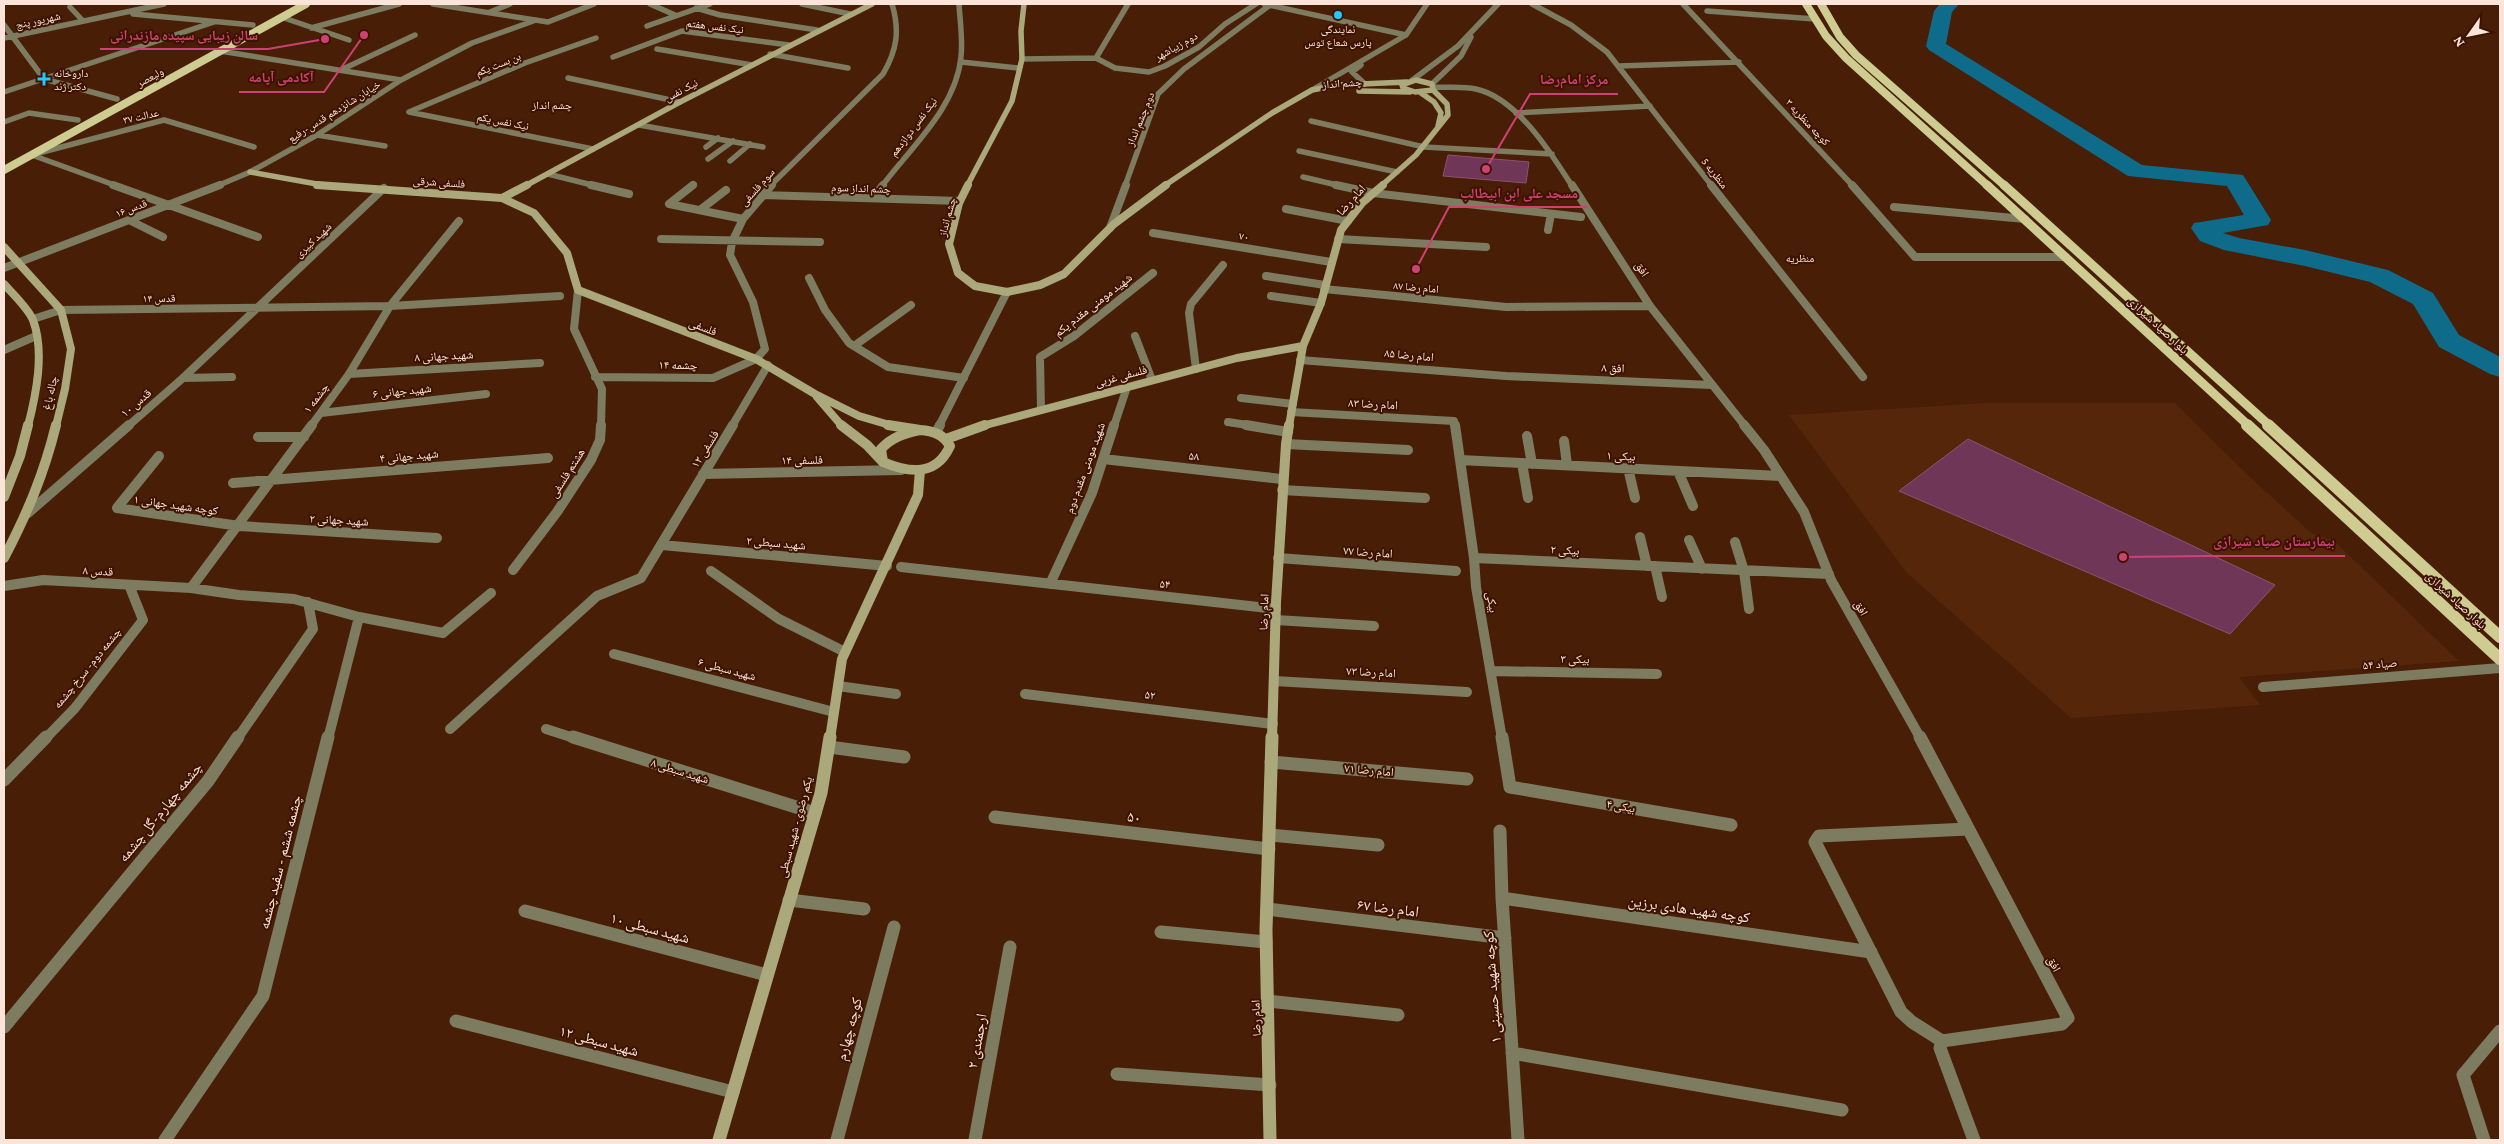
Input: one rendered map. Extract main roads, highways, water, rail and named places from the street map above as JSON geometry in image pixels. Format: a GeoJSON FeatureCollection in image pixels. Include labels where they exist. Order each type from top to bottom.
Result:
{"type":"FeatureCollection","features":[{"type":"Feature","properties":{"kind":"main road","name":"ولیعصر"},"geometry":{"type":"LineString","coordinates":[[4,160],[293,4]]}},
{"type":"Feature","properties":{"kind":"main road","name":"ولیعصر"},"geometry":{"type":"LineString","coordinates":[[4,170],[306,4]]}},
{"type":"Feature","properties":{"kind":"main road","name":"بلوار صیاد شیرازی"},"geometry":{"type":"LineString","coordinates":[[1806,4],[1826,36],[1846,58],[2025,219],[2500,659]]}},
{"type":"Feature","properties":{"kind":"main road","name":"بلوار صیاد شیرازی"},"geometry":{"type":"LineString","coordinates":[[1821,4],[1840,37],[1856,55],[2042,218],[2500,637]]}},
{"type":"Feature","properties":{"kind":"main road"},"geometry":{"type":"LineString","coordinates":[[2025,219],[2042,218]]}},
{"type":"Feature","properties":{"kind":"waterway"},"geometry":{"type":"LineString","coordinates":[[1950,4],[1943,11],[1936,46],[2136,171],[2235,180],[2259,220],[2203,228],[2209,236],[2233,245],[2305,258],[2379,276],[2423,299],[2449,341],[2500,368]]}},
{"type":"Feature","properties":{"kind":"place","name":"نمایندگی پارس شعاع توس"},"geometry":{"type":"Point","coordinates":[1338,15]}},
{"type":"Feature","properties":{"kind":"place","name":"آکادمی آپامه"},"geometry":{"type":"Point","coordinates":[364,35]}},
{"type":"Feature","properties":{"kind":"place","name":"سالن زیبایی سپیده مازندرانی"},"geometry":{"type":"Point","coordinates":[325,39]}},
{"type":"Feature","properties":{"kind":"place","name":"داروخانه دکتر ژند"},"geometry":{"type":"Point","coordinates":[44,79]}},
{"type":"Feature","properties":{"kind":"place","name":"مرکز امام‌رضا"},"geometry":{"type":"Point","coordinates":[1486,169]}},
{"type":"Feature","properties":{"kind":"place","name":"مسجد علی ابن ابیطالب"},"geometry":{"type":"Point","coordinates":[1416,269]}},
{"type":"Feature","properties":{"kind":"place","name":"بیمارستان صیاد شیرازی"},"geometry":{"type":"Point","coordinates":[2123,557]}},
{"type":"Feature","properties":{"kind":"district","name":"چشم انداز"},"geometry":{"type":"Point","coordinates":[552,105]}},
{"type":"Feature","properties":{"kind":"district","name":"منظریه"},"geometry":{"type":"Point","coordinates":[1800,258]}}]}
